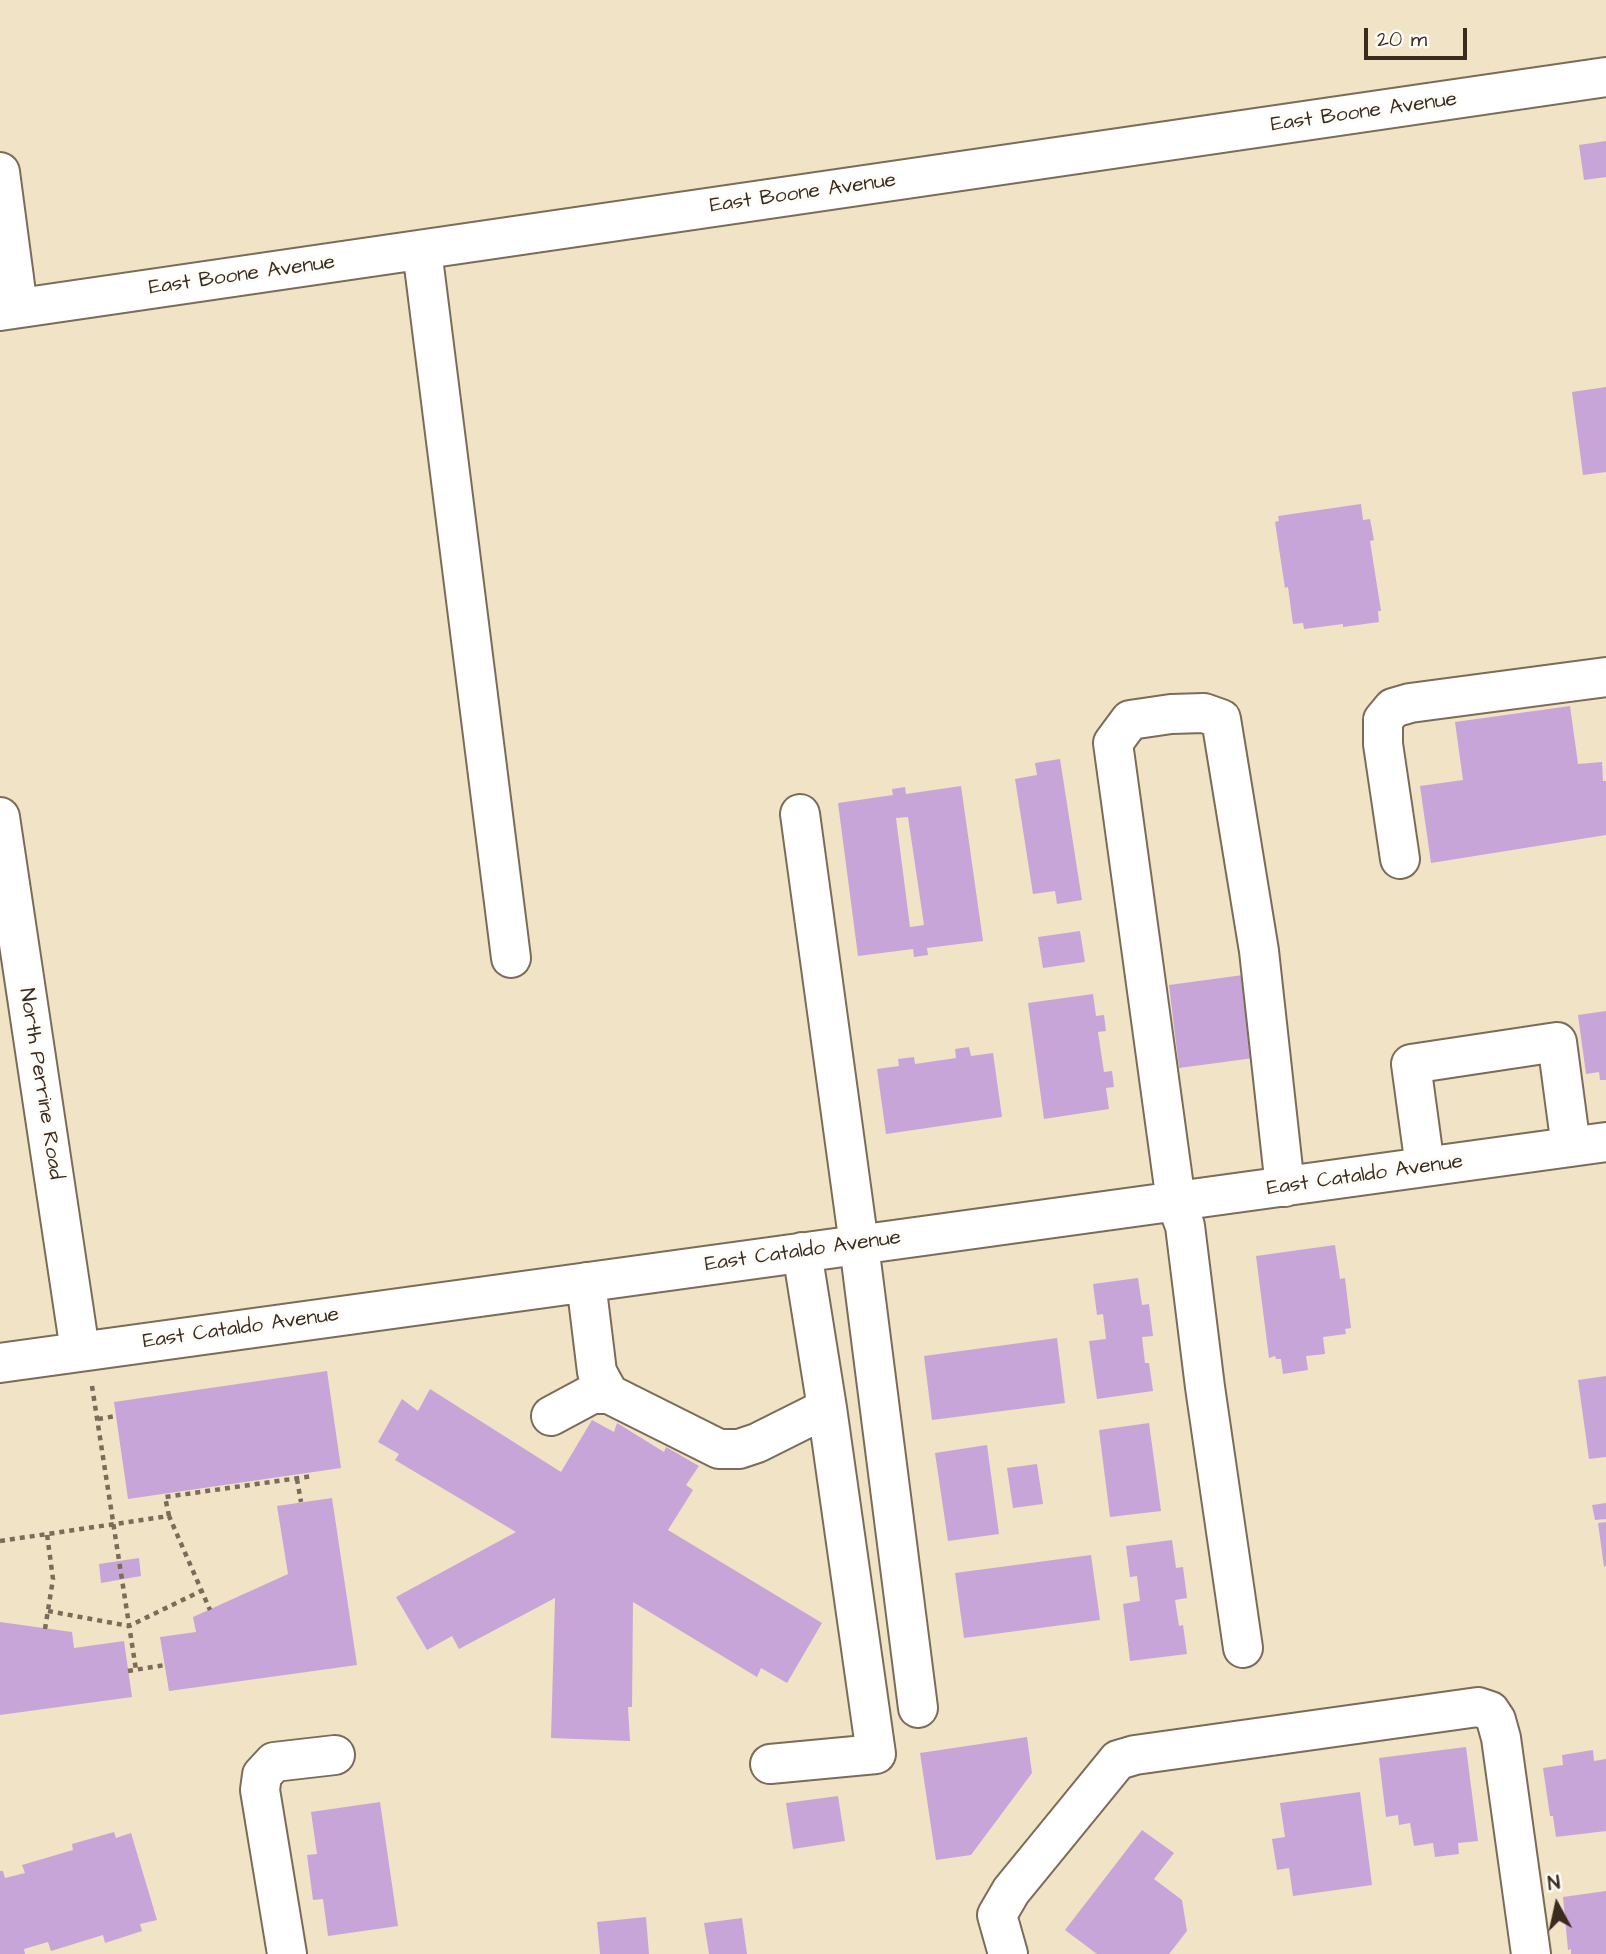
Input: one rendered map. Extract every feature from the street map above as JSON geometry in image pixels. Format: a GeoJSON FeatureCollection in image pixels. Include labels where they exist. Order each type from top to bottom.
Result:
{"type":"FeatureCollection","features":[{"type":"Feature","properties":{"kind":"street","name":"East Boone Avenue"},"geometry":{"type":"LineString","coordinates":[[9,310],[1606,77]]}},
{"type":"Feature","properties":{"kind":"street"},"geometry":{"type":"LineString","coordinates":[[0,172],[9,310]]}},
{"type":"Feature","properties":{"kind":"street"},"geometry":{"type":"LineString","coordinates":[[422,250],[511,958]]}},
{"type":"Feature","properties":{"kind":"street"},"geometry":{"type":"LineString","coordinates":[[1400,859],[1383,744],[1383,720],[1393,708],[1410,703],[1606,677]]}},
{"type":"Feature","properties":{"kind":"street"},"geometry":{"type":"LineString","coordinates":[[1243,1648],[1205,1387],[1185,1226],[1175,1202],[1113,743],[1130,720],[1171,714],[1204,713],[1221,719],[1259,951],[1285,1187]]}},
{"type":"Feature","properties":{"kind":"street"},"geometry":{"type":"LineString","coordinates":[[800,814],[918,1708]]}},
{"type":"Feature","properties":{"kind":"street","name":"North Perrine Road"},"geometry":{"type":"LineString","coordinates":[[0,817],[86,1365]]}},
{"type":"Feature","properties":{"kind":"street"},"geometry":{"type":"LineString","coordinates":[[1425,1167],[1411,1063],[1557,1042],[1588,1145]]}},
{"type":"Feature","properties":{"kind":"street","name":"East Cataldo Avenue"},"geometry":{"type":"LineString","coordinates":[[0,1363],[86,1365],[586,1282],[1588,1145]]}},
{"type":"Feature","properties":{"kind":"street"},"geometry":{"type":"LineString","coordinates":[[770,1764],[876,1754],[802,1252]]}},
{"type":"Feature","properties":{"kind":"street"},"geometry":{"type":"LineString","coordinates":[[586,1282],[597,1371],[609,1394]]}},
{"type":"Feature","properties":{"kind":"street"},"geometry":{"type":"LineString","coordinates":[[551,1416],[592,1394],[609,1394],[719,1449],[739,1449],[757,1443],[827,1408]]}},
{"type":"Feature","properties":{"kind":"street"},"geometry":{"type":"LineString","coordinates":[[1008,1954],[998,1915],[1011,1891],[1118,1760],[1148,1753],[1478,1707],[1490,1711],[1496,1720],[1501,1738],[1531,1954]]}},
{"type":"Feature","properties":{"kind":"street"},"geometry":{"type":"LineString","coordinates":[[287,1954],[260,1790],[262,1775],[274,1762],[335,1755]]}},
{"type":"Feature","properties":{"kind":"path"},"geometry":{"type":"LineString","coordinates":[[86,1365],[98,1419],[136,1670]]}},
{"type":"Feature","properties":{"kind":"path"},"geometry":{"type":"LineString","coordinates":[[98,1419],[116,1416]]}},
{"type":"Feature","properties":{"kind":"path"},"geometry":{"type":"LineString","coordinates":[[210,1610],[169,1516],[166,1497],[313,1476]]}},
{"type":"Feature","properties":{"kind":"path"},"geometry":{"type":"LineString","coordinates":[[297,1479],[300,1502]]}},
{"type":"Feature","properties":{"kind":"path"},"geometry":{"type":"LineString","coordinates":[[0,1541],[169,1516]]}},
{"type":"Feature","properties":{"kind":"path"},"geometry":{"type":"LineString","coordinates":[[45,1629],[53,1579],[47,1534]]}},
{"type":"Feature","properties":{"kind":"path"},"geometry":{"type":"LineString","coordinates":[[48,1611],[129,1626],[201,1591]]}},
{"type":"Feature","properties":{"kind":"path"},"geometry":{"type":"LineString","coordinates":[[128,1671],[165,1665]]}},
{"type":"Feature","properties":{"kind":"building"},"geometry":{"type":"Polygon","coordinates":[[[1606,141],[1606,177],[1584,180],[1579,145],[1606,141]]]}},
{"type":"Feature","properties":{"kind":"building"},"geometry":{"type":"Polygon","coordinates":[[[1606,387],[1606,472],[1583,475],[1572,392],[1606,387]]]}},
{"type":"Feature","properties":{"kind":"building"},"geometry":{"type":"Polygon","coordinates":[[[1361,504],[1363,520],[1370,519],[1374,540],[1370,541],[1381,611],[1378,611],[1379,622],[1304,629],[1303,623],[1293,624],[1275,522],[1279,521],[1278,516],[1361,504]]]}},
{"type":"Feature","properties":{"kind":"building"},"geometry":{"type":"Polygon","coordinates":[[[1570,706],[1578,764],[1602,762],[1603,781],[1606,781],[1606,835],[1431,863],[1420,786],[1463,780],[1455,722],[1570,706]]]}},
{"type":"Feature","properties":{"kind":"building"},"geometry":{"type":"Polygon","coordinates":[[[1060,759],[1082,900],[1057,904],[1055,891],[1033,894],[1015,779],[1037,775],[1035,763],[1060,759]]]}},
{"type":"Feature","properties":{"kind":"building"},"geometry":{"type":"Polygon","coordinates":[[[961,786],[983,941],[927,948],[928,955],[914,957],[913,949],[858,956],[838,803],[893,795],[892,789],[905,787],[906,794],[961,786]],[[908,817],[896,818],[910,927],[924,925],[908,817]]]}},
{"type":"Feature","properties":{"kind":"building"},"geometry":{"type":"Polygon","coordinates":[[[1080,931],[1085,962],[1043,968],[1038,937],[1080,931]]]}},
{"type":"Feature","properties":{"kind":"building"},"geometry":{"type":"Polygon","coordinates":[[[1243,975],[1254,1058],[1179,1068],[1169,985],[1243,975]]]}},
{"type":"Feature","properties":{"kind":"building"},"geometry":{"type":"Polygon","coordinates":[[[1093,994],[1096,1016],[1104,1015],[1106,1031],[1098,1032],[1104,1072],[1112,1071],[1114,1087],[1106,1088],[1109,1109],[1044,1119],[1028,1003],[1093,994]]]}},
{"type":"Feature","properties":{"kind":"building"},"geometry":{"type":"Polygon","coordinates":[[[1606,1011],[1606,1080],[1600,1080],[1599,1072],[1586,1074],[1578,1015],[1606,1011]]]}},
{"type":"Feature","properties":{"kind":"building"},"geometry":{"type":"Polygon","coordinates":[[[969,1047],[971,1056],[993,1053],[1002,1117],[886,1134],[877,1069],[899,1066],[898,1059],[914,1057],[915,1064],[956,1058],[955,1049],[969,1047]]]}},
{"type":"Feature","properties":{"kind":"building"},"geometry":{"type":"Polygon","coordinates":[[[1335,1245],[1340,1279],[1345,1278],[1351,1328],[1345,1329],[1346,1334],[1323,1337],[1325,1354],[1306,1356],[1308,1370],[1283,1374],[1281,1359],[1276,1359],[1275,1356],[1269,1358],[1256,1256],[1335,1245]]]}},
{"type":"Feature","properties":{"kind":"building"},"geometry":{"type":"Polygon","coordinates":[[[1138,1278],[1142,1305],[1149,1304],[1153,1336],[1142,1337],[1145,1363],[1149,1363],[1153,1391],[1097,1399],[1089,1341],[1106,1339],[1103,1314],[1097,1315],[1093,1284],[1138,1278]]]}},
{"type":"Feature","properties":{"kind":"building"},"geometry":{"type":"Polygon","coordinates":[[[1057,1338],[1065,1403],[932,1420],[924,1356],[1057,1338]]]}},
{"type":"Feature","properties":{"kind":"building"},"geometry":{"type":"Polygon","coordinates":[[[327,1371],[341,1468],[128,1499],[114,1402],[327,1371]]]}},
{"type":"Feature","properties":{"kind":"building"},"geometry":{"type":"Polygon","coordinates":[[[1606,1376],[1606,1457],[1589,1459],[1578,1380],[1606,1376]]]}},
{"type":"Feature","properties":{"kind":"building"},"geometry":{"type":"Polygon","coordinates":[[[430,1389],[561,1472],[592,1420],[614,1432],[617,1423],[664,1452],[666,1447],[699,1466],[686,1485],[693,1490],[668,1530],[822,1623],[787,1683],[761,1668],[757,1677],[633,1602],[632,1707],[628,1707],[630,1741],[551,1738],[555,1598],[459,1649],[452,1636],[427,1650],[396,1597],[516,1532],[395,1460],[399,1454],[378,1442],[402,1399],[418,1411],[430,1389]]]}},
{"type":"Feature","properties":{"kind":"building"},"geometry":{"type":"Polygon","coordinates":[[[1149,1423],[1161,1511],[1110,1517],[1099,1430],[1149,1423]]]}},
{"type":"Feature","properties":{"kind":"building"},"geometry":{"type":"Polygon","coordinates":[[[987,1445],[999,1534],[948,1541],[935,1453],[987,1445]]]}},
{"type":"Feature","properties":{"kind":"building"},"geometry":{"type":"Polygon","coordinates":[[[1037,1464],[1043,1504],[1013,1508],[1007,1468],[1037,1464]]]}},
{"type":"Feature","properties":{"kind":"building"},"geometry":{"type":"Polygon","coordinates":[[[332,1498],[357,1665],[169,1691],[160,1637],[196,1632],[193,1617],[288,1574],[277,1506],[332,1498]]]}},
{"type":"Feature","properties":{"kind":"building"},"geometry":{"type":"Polygon","coordinates":[[[1606,1503],[1606,1519],[1595,1520],[1592,1505],[1606,1503]]]}},
{"type":"Feature","properties":{"kind":"building"},"geometry":{"type":"Polygon","coordinates":[[[1606,1522],[1606,1566],[1604,1567],[1598,1523],[1606,1522]]]}},
{"type":"Feature","properties":{"kind":"building"},"geometry":{"type":"Polygon","coordinates":[[[1172,1540],[1176,1568],[1183,1567],[1187,1598],[1175,1600],[1179,1626],[1183,1625],[1187,1654],[1130,1661],[1123,1604],[1140,1601],[1137,1576],[1130,1577],[1126,1546],[1172,1540]]]}},
{"type":"Feature","properties":{"kind":"building"},"geometry":{"type":"Polygon","coordinates":[[[1091,1555],[1100,1620],[964,1638],[955,1573],[1091,1555]]]}},
{"type":"Feature","properties":{"kind":"building"},"geometry":{"type":"Polygon","coordinates":[[[139,1558],[141,1576],[101,1583],[99,1564],[139,1558]]]}},
{"type":"Feature","properties":{"kind":"building"},"geometry":{"type":"Polygon","coordinates":[[[0,1622],[72,1632],[74,1648],[124,1641],[132,1697],[0,1715],[0,1622]]]}},
{"type":"Feature","properties":{"kind":"building"},"geometry":{"type":"Polygon","coordinates":[[[1027,1737],[1032,1773],[971,1855],[936,1860],[920,1753],[1027,1737]]]}},
{"type":"Feature","properties":{"kind":"building"},"geometry":{"type":"Polygon","coordinates":[[[1466,1747],[1478,1841],[1458,1843],[1459,1854],[1435,1857],[1433,1843],[1414,1846],[1410,1823],[1399,1825],[1398,1815],[1386,1817],[1379,1758],[1466,1747]]]}},
{"type":"Feature","properties":{"kind":"building"},"geometry":{"type":"Polygon","coordinates":[[[1593,1750],[1594,1761],[1606,1759],[1606,1831],[1556,1837],[1543,1768],[1563,1765],[1562,1755],[1593,1750]]]}},
{"type":"Feature","properties":{"kind":"building"},"geometry":{"type":"Polygon","coordinates":[[[1360,1792],[1372,1885],[1293,1896],[1289,1868],[1277,1870],[1272,1839],[1285,1837],[1280,1803],[1360,1792]]]}},
{"type":"Feature","properties":{"kind":"building"},"geometry":{"type":"Polygon","coordinates":[[[838,1796],[845,1841],[793,1849],[786,1803],[838,1796]]]}},
{"type":"Feature","properties":{"kind":"building"},"geometry":{"type":"Polygon","coordinates":[[[380,1802],[398,1926],[328,1936],[323,1899],[313,1900],[307,1855],[317,1854],[311,1812],[380,1802]]]}},
{"type":"Feature","properties":{"kind":"building"},"geometry":{"type":"Polygon","coordinates":[[[1142,1830],[1174,1853],[1154,1879],[1182,1900],[1187,1931],[1169,1954],[1097,1954],[1065,1930],[1142,1830]]]}},
{"type":"Feature","properties":{"kind":"building"},"geometry":{"type":"Polygon","coordinates":[[[114,1832],[116,1838],[131,1833],[157,1920],[140,1924],[142,1931],[105,1943],[103,1935],[51,1951],[48,1942],[24,1949],[25,1954],[0,1954],[0,1871],[3,1871],[5,1878],[25,1873],[22,1865],[73,1850],[72,1844],[114,1832]]]}},
{"type":"Feature","properties":{"kind":"building"},"geometry":{"type":"Polygon","coordinates":[[[1606,1891],[1606,1954],[1571,1954],[1571,1949],[1568,1950],[1563,1897],[1606,1891]]]}},
{"type":"Feature","properties":{"kind":"building"},"geometry":{"type":"Polygon","coordinates":[[[646,1917],[649,1954],[600,1954],[597,1922],[646,1917]]]}},
{"type":"Feature","properties":{"kind":"building"},"geometry":{"type":"Polygon","coordinates":[[[742,1918],[747,1954],[709,1954],[704,1923],[742,1918]]]}}]}
